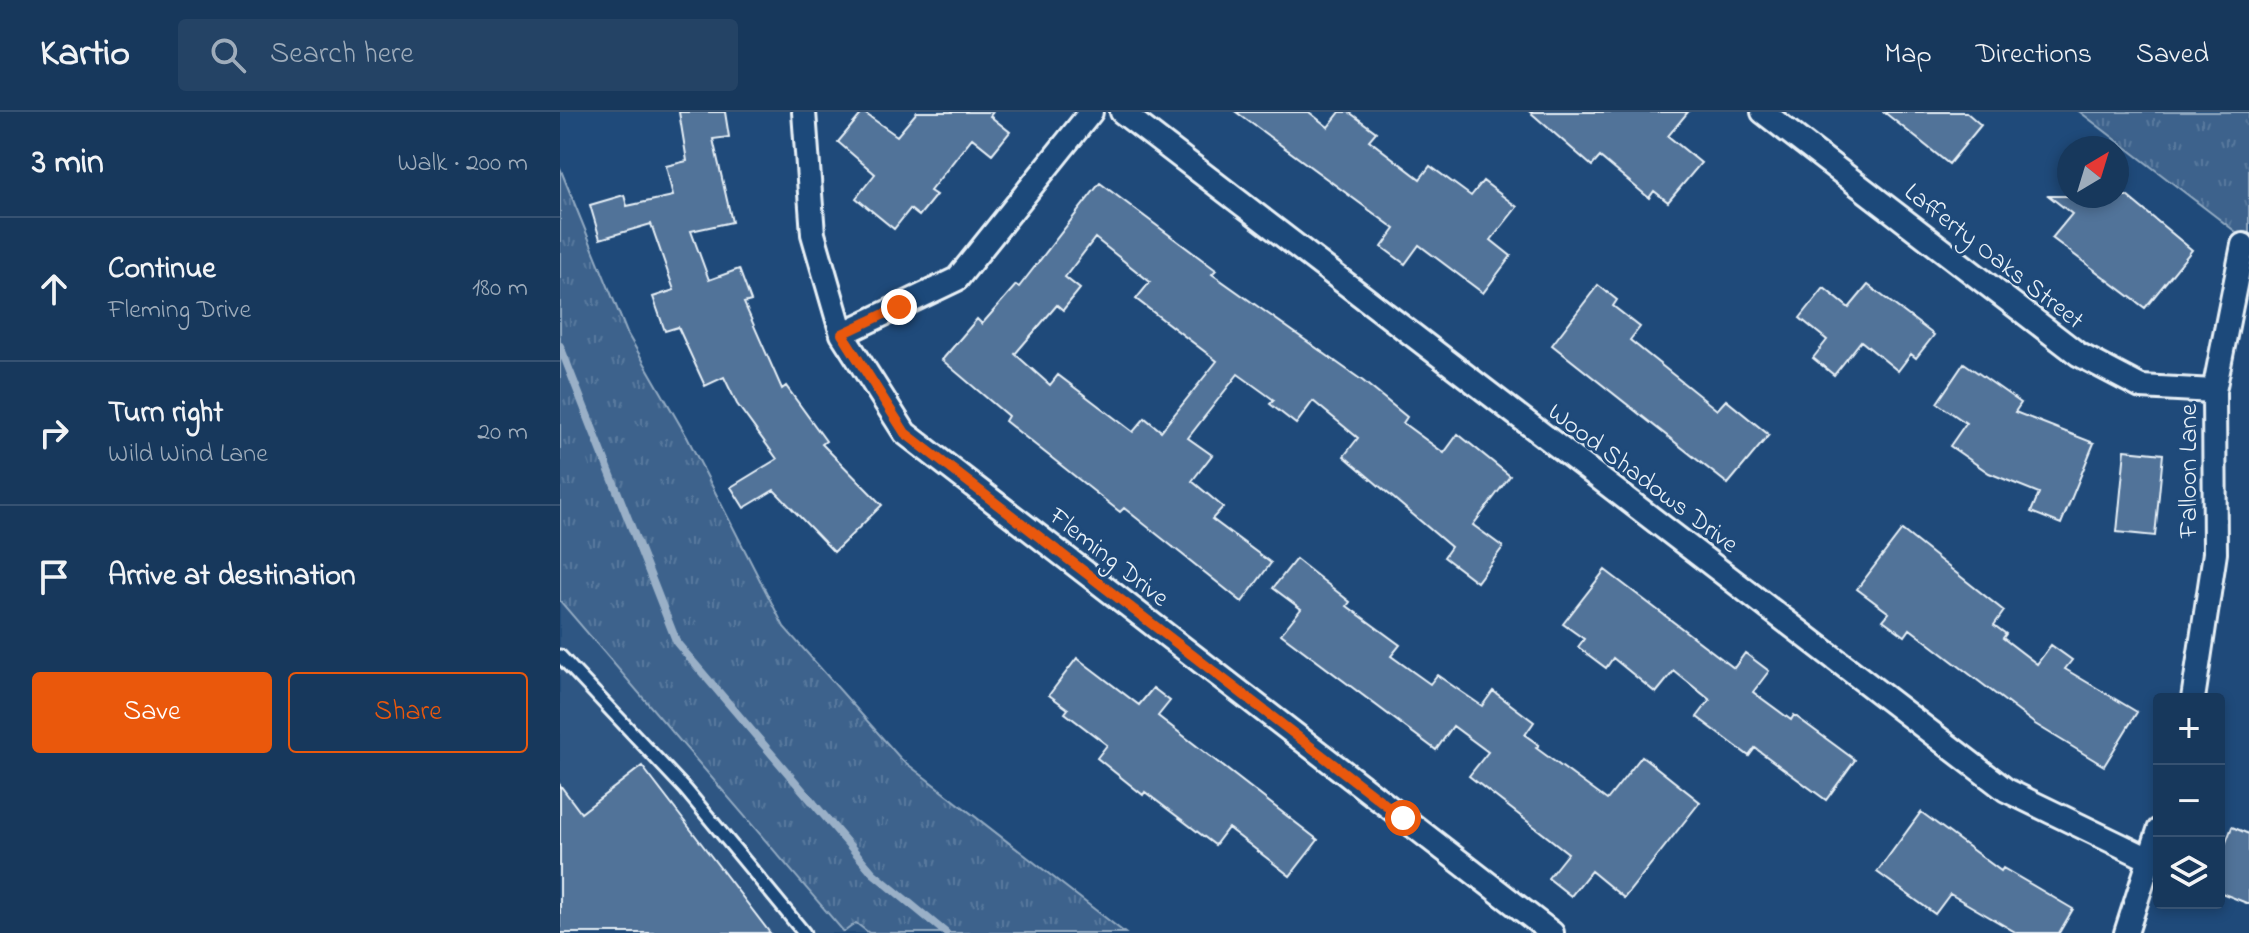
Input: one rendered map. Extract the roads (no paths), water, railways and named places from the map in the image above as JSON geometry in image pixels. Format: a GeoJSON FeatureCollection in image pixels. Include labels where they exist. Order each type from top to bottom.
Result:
{"type":"FeatureCollection","features":[{"type":"Feature","properties":{"kind":"street","name":"Fleming Drive"},"geometry":{"type":"LineString","coordinates":[[804,112],[813,234],[842,334],[905,433],[1552,933]]}},
{"type":"Feature","properties":{"kind":"street"},"geometry":{"type":"LineString","coordinates":[[842,334],[957,279],[1091,112]]}},
{"type":"Feature","properties":{"kind":"street","name":"Wood Shadows Drive"},"geometry":{"type":"LineString","coordinates":[[1122,112],[2006,790],[2149,859]]}},
{"type":"Feature","properties":{"kind":"street","name":"Lafferty Oaks Street"},"geometry":{"type":"LineString","coordinates":[[1763,112],[2078,354],[2141,387],[2214,391]]}},
{"type":"Feature","properties":{"kind":"street","name":"Falloon Lane"},"geometry":{"type":"LineString","coordinates":[[2194,693],[2215,553],[2214,391],[2243,245]]}},
{"type":"Feature","properties":{"kind":"street"},"geometry":{"type":"LineString","coordinates":[[2126,933],[2157,837]]}},
{"type":"Feature","properties":{"kind":"lane"},"geometry":{"type":"LineString","coordinates":[[560,656],[686,790],[804,933]]}},
{"type":"Feature","properties":{"kind":"waterway"},"geometry":{"type":"LineString","coordinates":[[560,346],[677,643],[873,873],[946,933]]}}]}
